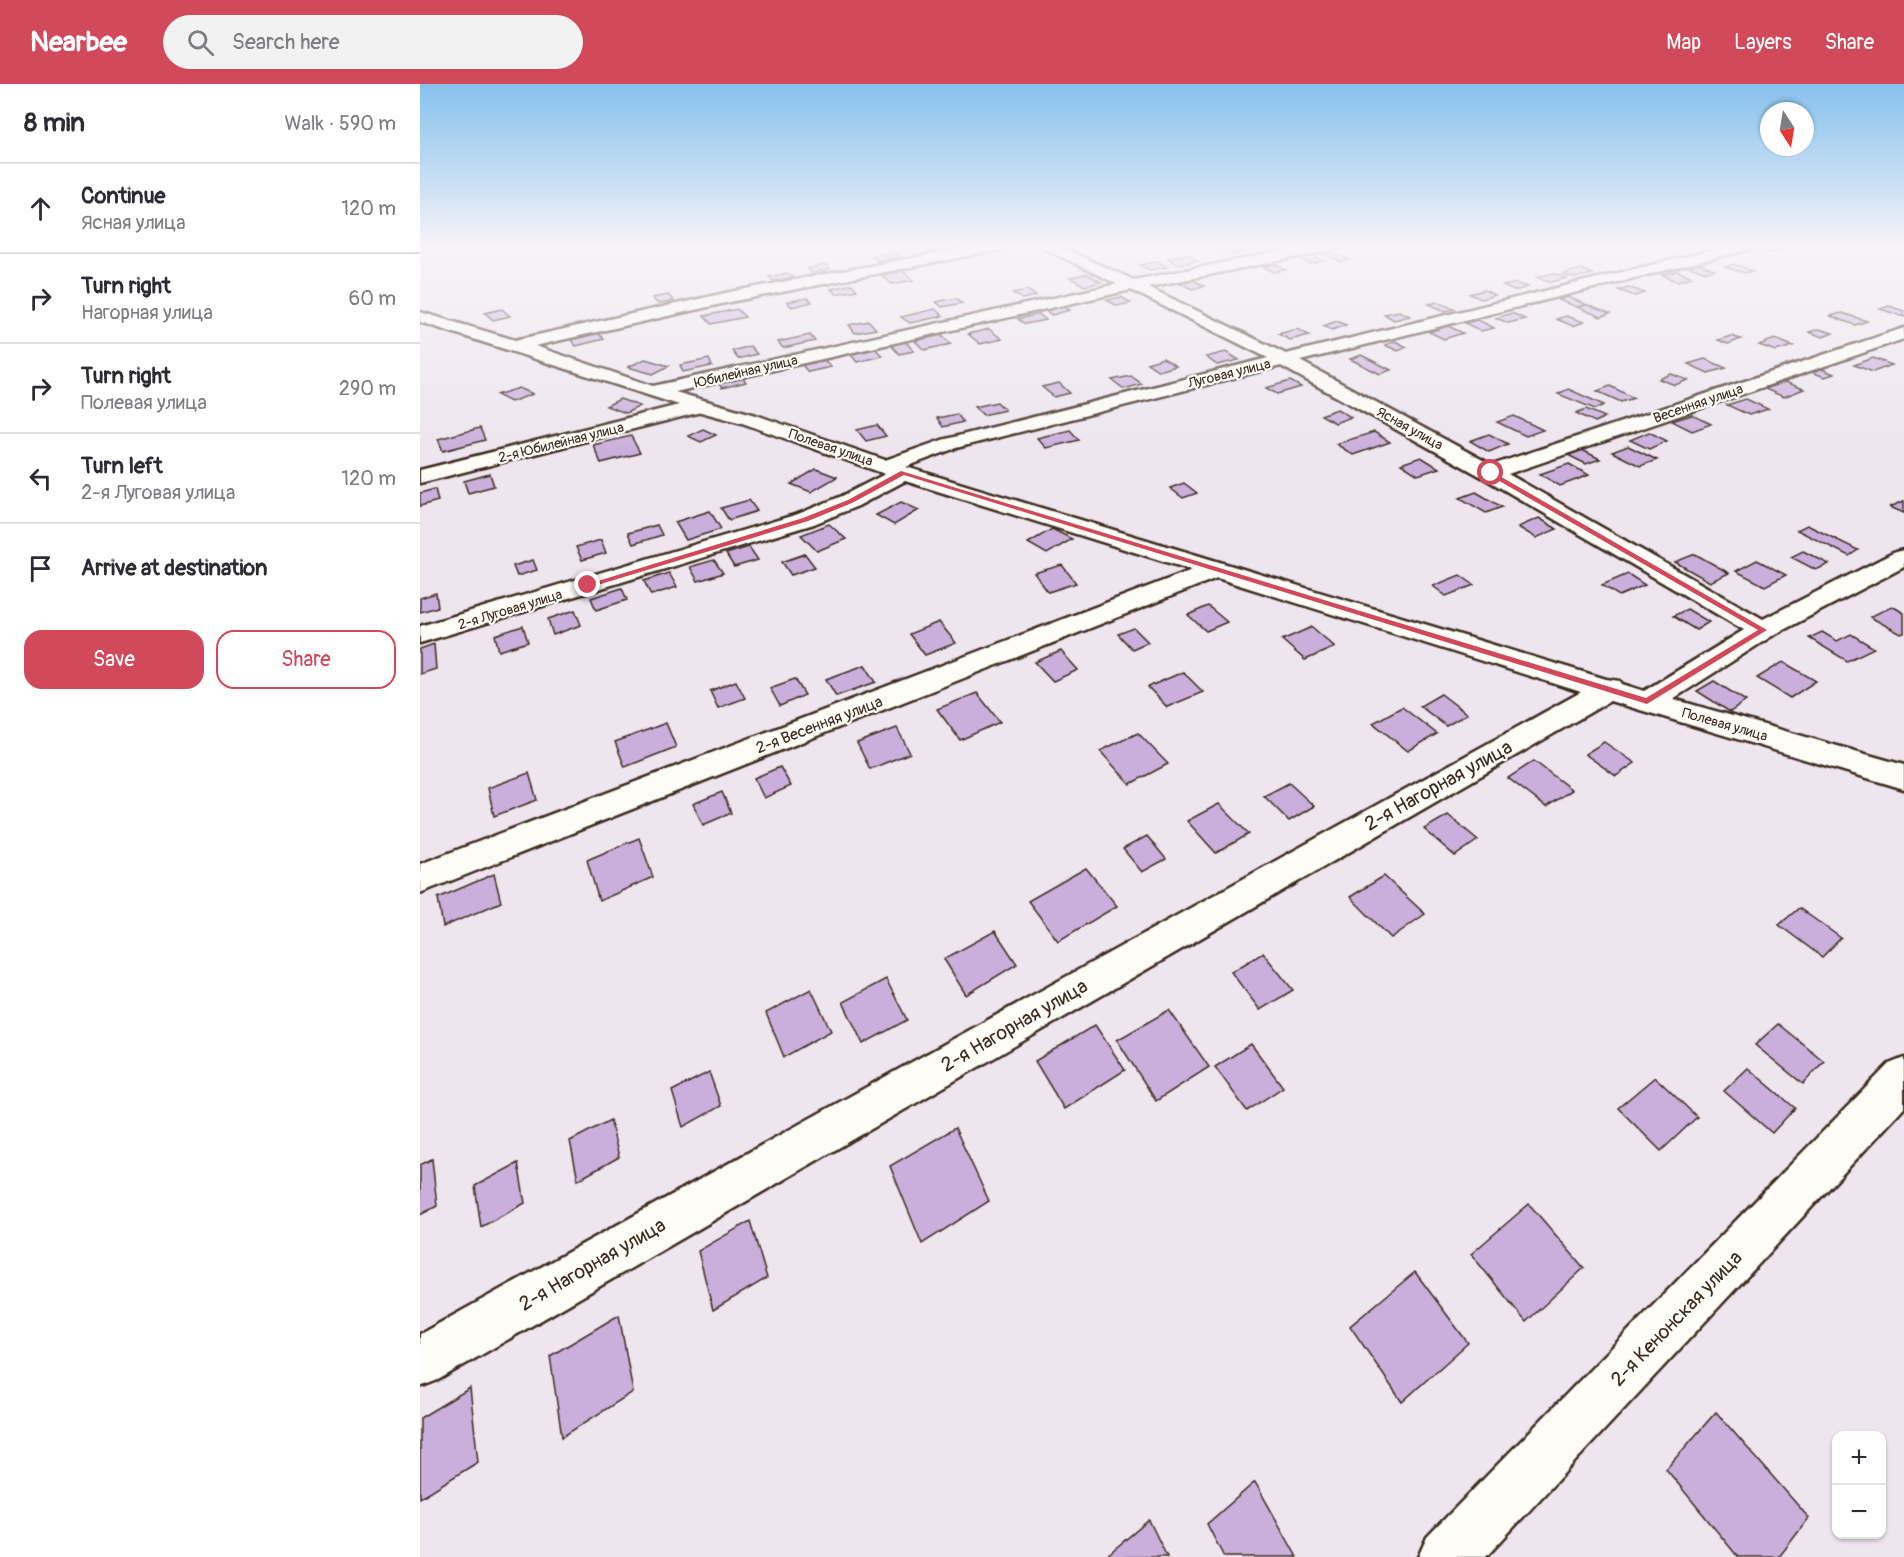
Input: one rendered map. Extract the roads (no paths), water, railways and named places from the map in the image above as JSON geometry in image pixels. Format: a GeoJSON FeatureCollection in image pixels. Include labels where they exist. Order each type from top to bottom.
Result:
{"type":"FeatureCollection","features":[{"type":"Feature","properties":{"kind":"street"},"geometry":{"type":"LineString","coordinates":[[514,346],[652,315]]}},
{"type":"Feature","properties":{"kind":"street","name":"Юбилейная улица"},"geometry":{"type":"LineString","coordinates":[[652,392],[1000,315]]}},
{"type":"Feature","properties":{"kind":"street","name":"Ясная улица"},"geometry":{"type":"LineString","coordinates":[[1194,315],[1285,360],[1491,473],[1763,630]]}},
{"type":"Feature","properties":{"kind":"street","name":"Луговая улица"},"geometry":{"type":"LineString","coordinates":[[896,470],[949,444],[1468,315]]}},
{"type":"Feature","properties":{"kind":"street","name":"Полевая улица"},"geometry":{"type":"LineString","coordinates":[[420,316],[896,470],[1610,688],[1647,702],[1904,777]]}},
{"type":"Feature","properties":{"kind":"street","name":"Весенняя улица"},"geometry":{"type":"LineString","coordinates":[[1491,473],[1904,333]]}},
{"type":"Feature","properties":{"kind":"street","name":"2-я Юбилейная улица"},"geometry":{"type":"LineString","coordinates":[[420,477],[702,406]]}},
{"type":"Feature","properties":{"kind":"street","name":"2-я Луговая улица"},"geometry":{"type":"LineString","coordinates":[[420,635],[806,519],[850,501],[896,470]]}},
{"type":"Feature","properties":{"kind":"street"},"geometry":{"type":"LineString","coordinates":[[1647,702],[1763,630],[1904,557]]}},
{"type":"Feature","properties":{"kind":"street","name":"2-я Весенняя улица"},"geometry":{"type":"LineString","coordinates":[[420,879],[1218,569]]}},
{"type":"Feature","properties":{"kind":"street","name":"2-я Нагорная улица"},"geometry":{"type":"LineString","coordinates":[[420,1362],[1610,688]]}},
{"type":"Feature","properties":{"kind":"street","name":"2-я Кенонская улица"},"geometry":{"type":"LineString","coordinates":[[1447,1557],[1904,1078]]}}]}
